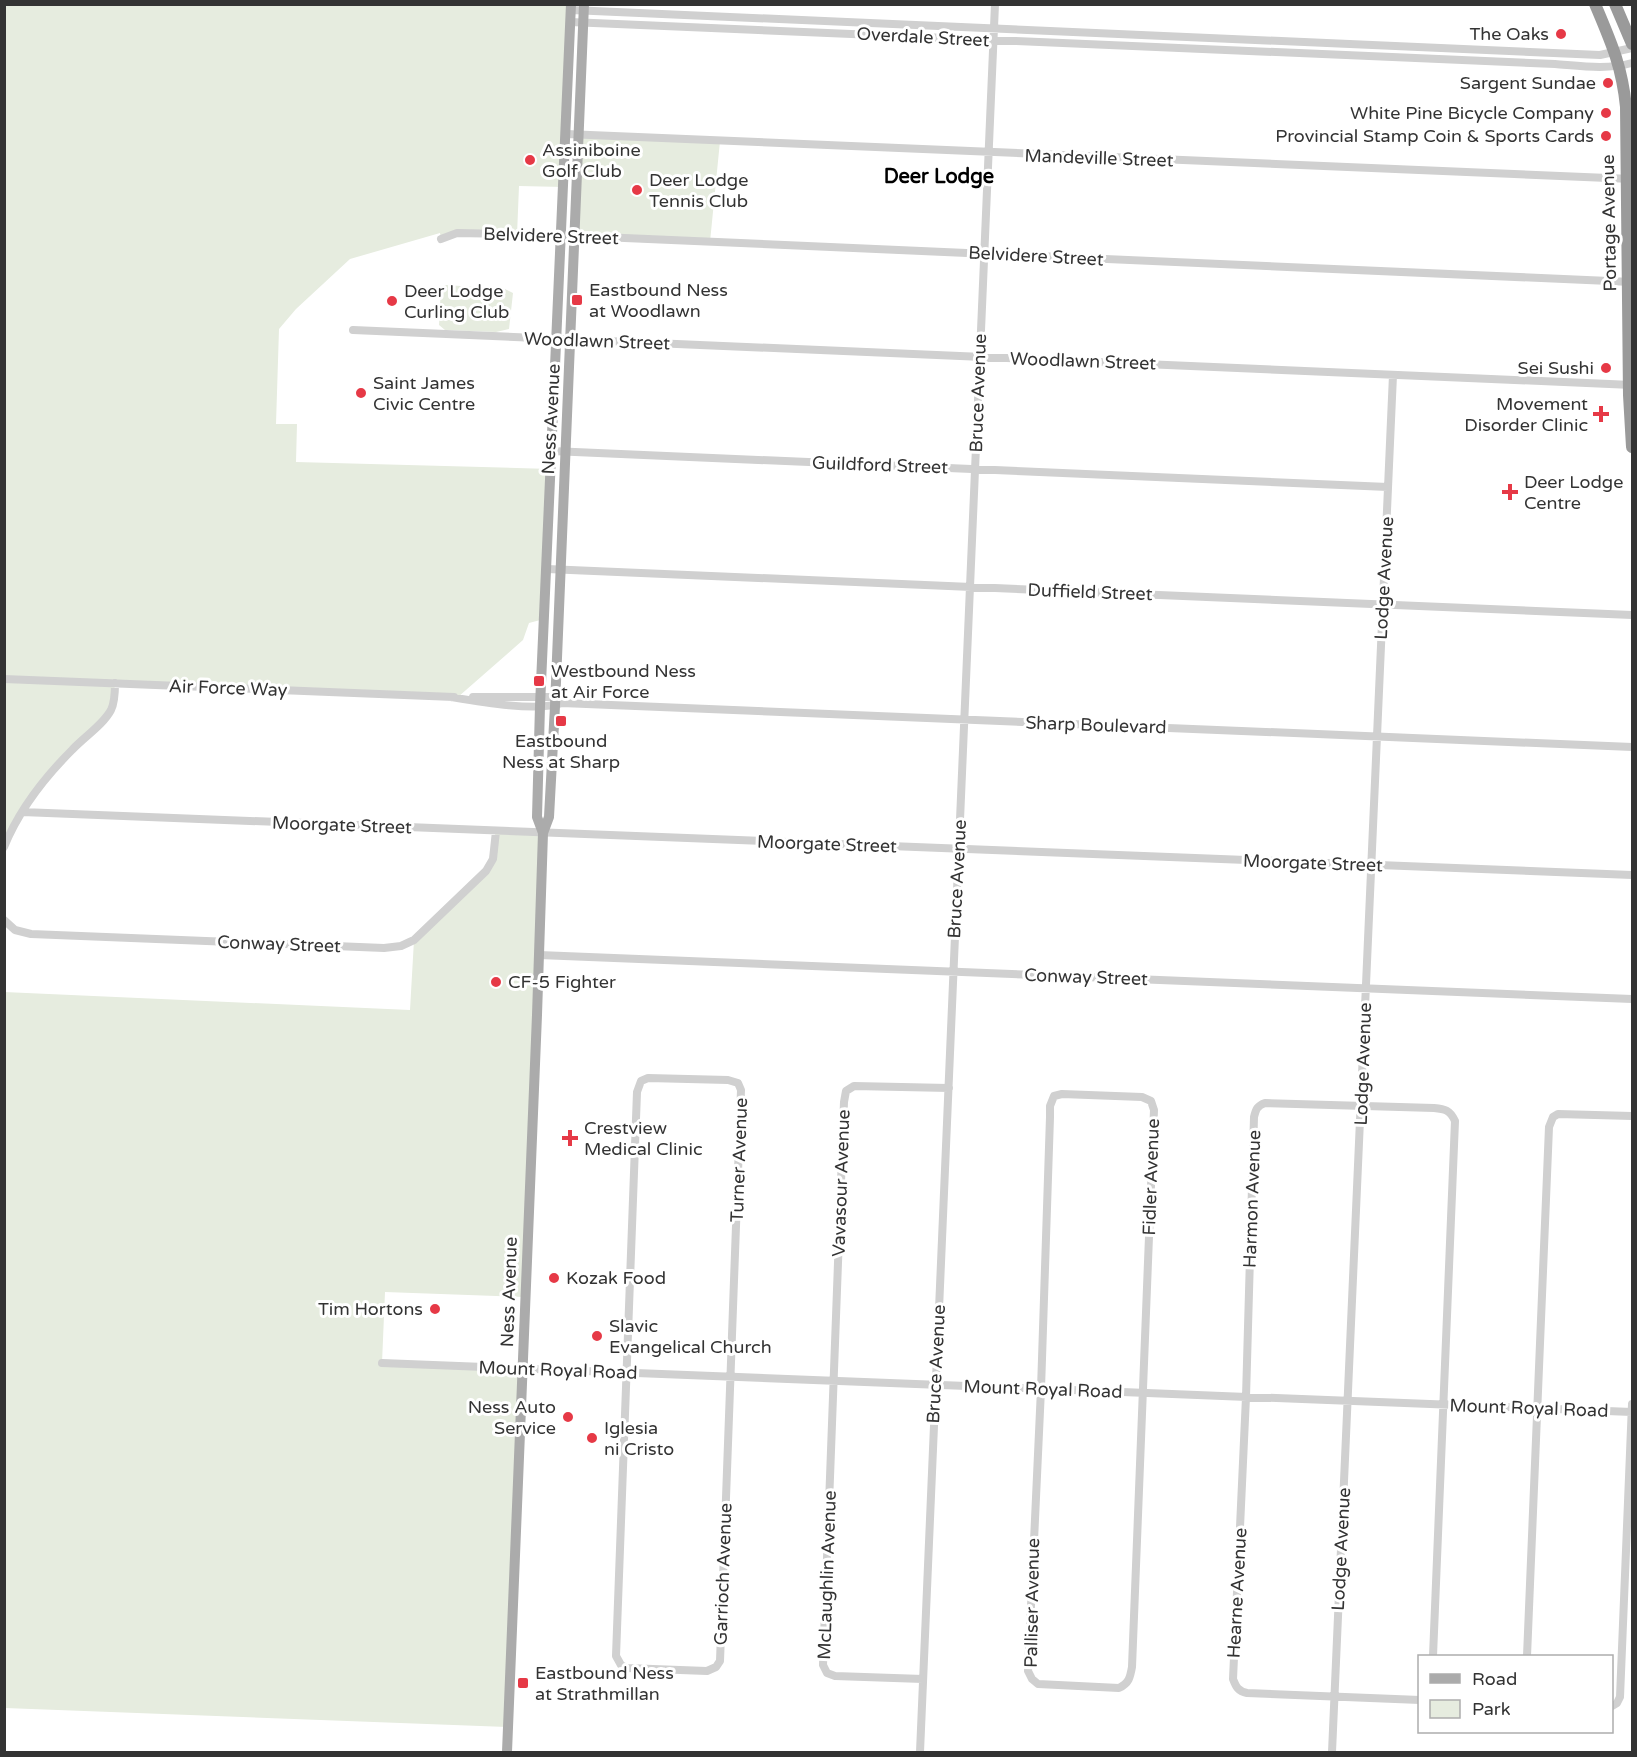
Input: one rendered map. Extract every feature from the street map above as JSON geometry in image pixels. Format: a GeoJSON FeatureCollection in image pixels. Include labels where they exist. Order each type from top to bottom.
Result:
{"type":"FeatureCollection","features":[{"type":"Feature","properties":{"kind":"highway","name":"Portage Avenue"},"geometry":{"type":"LineString","coordinates":[[1595,4],[1620,66],[1626,106],[1632,447]]}},
{"type":"Feature","properties":{"kind":"highway"},"geometry":{"type":"LineString","coordinates":[[1615,4],[1632,46]]}},
{"type":"Feature","properties":{"kind":"main road","name":"Ness Avenue"},"geometry":{"type":"LineString","coordinates":[[543,833],[537,817],[540,702],[571,12]]}},
{"type":"Feature","properties":{"kind":"main road","name":"Ness Avenue"},"geometry":{"type":"LineString","coordinates":[[507,1752],[543,833],[549,817],[557,702],[560,569],[584,13]]}},
{"type":"Feature","properties":{"kind":"street","name":"Bruce Avenue"},"geometry":{"type":"LineString","coordinates":[[920,1752],[994,4]]}},
{"type":"Feature","properties":{"kind":"street","name":"Overdale Street"},"geometry":{"type":"LineString","coordinates":[[571,12],[993,40],[1603,68],[1632,63]]}},
{"type":"Feature","properties":{"kind":"street","name":"Overdale Street"},"geometry":{"type":"LineString","coordinates":[[584,13],[993,28],[1600,55],[1632,46]]}},
{"type":"Feature","properties":{"kind":"street"},"geometry":{"type":"LineString","coordinates":[[1276,40],[1276,52]]}},
{"type":"Feature","properties":{"kind":"street","name":"Mandeville Street"},"geometry":{"type":"LineString","coordinates":[[566,134],[1629,179]]}},
{"type":"Feature","properties":{"kind":"street","name":"Belvidere Street"},"geometry":{"type":"LineString","coordinates":[[441,239],[457,233],[575,236],[1630,282]]}},
{"type":"Feature","properties":{"kind":"street","name":"Woodlawn Street"},"geometry":{"type":"LineString","coordinates":[[353,330],[1631,386]]}},
{"type":"Feature","properties":{"kind":"street","name":"Lodge Avenue"},"geometry":{"type":"LineString","coordinates":[[1332,1752],[1393,375]]}},
{"type":"Feature","properties":{"kind":"street","name":"Guildford Street"},"geometry":{"type":"LineString","coordinates":[[552,452],[1388,487]]}},
{"type":"Feature","properties":{"kind":"street","name":"Duffield Street"},"geometry":{"type":"LineString","coordinates":[[547,569],[1632,615]]}},
{"type":"Feature","properties":{"kind":"street","name":"Air Force Way"},"geometry":{"type":"LineString","coordinates":[[4,679],[451,698],[498,696],[557,702]]}},
{"type":"Feature","properties":{"kind":"street"},"geometry":{"type":"LineString","coordinates":[[4,848],[22,812],[39,786],[59,762],[109,714],[114,702],[115,683]]}},
{"type":"Feature","properties":{"kind":"street","name":"Sharp Boulevard"},"geometry":{"type":"LineString","coordinates":[[557,702],[1632,747]]}},
{"type":"Feature","properties":{"kind":"street","name":"Moorgate Street"},"geometry":{"type":"LineString","coordinates":[[22,812],[1632,875]]}},
{"type":"Feature","properties":{"kind":"street","name":"Conway Street"},"geometry":{"type":"LineString","coordinates":[[4,920],[15,930],[31,934],[384,948],[401,946],[414,940],[486,871],[493,859],[496,831]]}},
{"type":"Feature","properties":{"kind":"street","name":"Conway Street"},"geometry":{"type":"LineString","coordinates":[[539,956],[1632,999]]}},
{"type":"Feature","properties":{"kind":"street","name":"Turner Avenue"},"geometry":{"type":"LineString","coordinates":[[626,1372],[638,1088],[643,1079],[648,1077],[728,1080],[738,1083],[742,1096],[730,1376]]}},
{"type":"Feature","properties":{"kind":"street","name":"Vavasour Avenue"},"geometry":{"type":"LineString","coordinates":[[834,1381],[845,1094],[854,1086],[949,1088]]}},
{"type":"Feature","properties":{"kind":"street","name":"Fidler Avenue"},"geometry":{"type":"LineString","coordinates":[[1041,1389],[1050,1106],[1054,1096],[1062,1094],[1142,1097],[1151,1101],[1154,1110],[1144,1393]]}},
{"type":"Feature","properties":{"kind":"street","name":"Harmon Avenue"},"geometry":{"type":"LineString","coordinates":[[1246,1396],[1255,1111],[1258,1106],[1273,1102],[1361,1105]]}},
{"type":"Feature","properties":{"kind":"street"},"geometry":{"type":"LineString","coordinates":[[1361,1105],[1445,1109],[1451,1113],[1455,1121],[1433,1655]]}},
{"type":"Feature","properties":{"kind":"street"},"geometry":{"type":"LineString","coordinates":[[1527,1655],[1550,1121],[1558,1114],[1564,1113],[1632,1116]]}},
{"type":"Feature","properties":{"kind":"street","name":"Mount Royal Road"},"geometry":{"type":"LineString","coordinates":[[382,1363],[1632,1412]]}},
{"type":"Feature","properties":{"kind":"street","name":"Garrioch Avenue"},"geometry":{"type":"LineString","coordinates":[[626,1372],[616,1656],[623,1666],[651,1669],[707,1671],[716,1667],[720,1661],[730,1376]]}},
{"type":"Feature","properties":{"kind":"street","name":"McLaughlin Avenue"},"geometry":{"type":"LineString","coordinates":[[834,1381],[824,1668],[827,1673],[835,1676],[923,1679]]}},
{"type":"Feature","properties":{"kind":"street","name":"Palliser Avenue"},"geometry":{"type":"LineString","coordinates":[[1041,1389],[1028,1671],[1038,1684],[1090,1688],[1119,1688],[1130,1679],[1144,1393]]}},
{"type":"Feature","properties":{"kind":"street","name":"Hearne Avenue"},"geometry":{"type":"LineString","coordinates":[[1246,1396],[1233,1679],[1236,1688],[1241,1692],[1335,1697]]}},
{"type":"Feature","properties":{"kind":"street"},"geometry":{"type":"LineString","coordinates":[[1613,1705],[1620,1697],[1632,1404]]}},
{"type":"Feature","properties":{"kind":"street"},"geometry":{"type":"LineString","coordinates":[[1335,1697],[1418,1700]]}},
{"type":"Feature","properties":{"kind":"green space","name":"Assiniboine Golf Club"},"geometry":{"type":"Polygon","coordinates":[[[5,5],[571,5],[564,187],[519,186],[517,235],[457,233],[441,239],[440,233],[350,259],[296,309],[279,329],[276,424],[297,424],[296,462],[551,469],[544,619],[529,623],[523,640],[458,697],[115,683],[113,706],[39,786],[5,847],[5,5]]]}},
{"type":"Feature","properties":{"kind":"green space"},"geometry":{"type":"Polygon","coordinates":[[[579,134],[720,141],[710,242],[575,236],[579,134]]]}},
{"type":"Feature","properties":{"kind":"green space"},"geometry":{"type":"Polygon","coordinates":[[[446,285],[505,289],[513,293],[509,329],[496,332],[445,330],[439,325],[441,287],[446,285]]]}},
{"type":"Feature","properties":{"kind":"green space"},"geometry":{"type":"Polygon","coordinates":[[[496,831],[543,833],[525,1297],[385,1292],[382,1363],[522,1368],[507,1727],[5,1708],[4,992],[410,1010],[414,940],[486,871],[496,831]]]}},
{"type":"Feature","properties":{"kind":"place","name":"The Oaks"},"geometry":{"type":"Point","coordinates":[1561,34]}},
{"type":"Feature","properties":{"kind":"place","name":"Sargent Sundae"},"geometry":{"type":"Point","coordinates":[1608,83]}},
{"type":"Feature","properties":{"kind":"place","name":"White Pine Bicycle Company"},"geometry":{"type":"Point","coordinates":[1606,113]}},
{"type":"Feature","properties":{"kind":"place","name":"Provincial Stamp Coin & Sports Cards"},"geometry":{"type":"Point","coordinates":[1606,136]}},
{"type":"Feature","properties":{"kind":"place","name":"Assiniboine Golf Club"},"geometry":{"type":"Point","coordinates":[530,160]}},
{"type":"Feature","properties":{"kind":"place","name":"Deer Lodge Tennis Club"},"geometry":{"type":"Point","coordinates":[637,190]}},
{"type":"Feature","properties":{"kind":"place","name":"Eastbound Ness at Woodlawn"},"geometry":{"type":"Point","coordinates":[577,300]}},
{"type":"Feature","properties":{"kind":"place","name":"Deer Lodge Curling Club"},"geometry":{"type":"Point","coordinates":[392,301]}},
{"type":"Feature","properties":{"kind":"place","name":"Sei Sushi"},"geometry":{"type":"Point","coordinates":[1606,368]}},
{"type":"Feature","properties":{"kind":"place","name":"Saint James Civic Centre"},"geometry":{"type":"Point","coordinates":[361,393]}},
{"type":"Feature","properties":{"kind":"place","name":"Movement Disorder Clinic"},"geometry":{"type":"Point","coordinates":[1601,414]}},
{"type":"Feature","properties":{"kind":"place","name":"Deer Lodge Centre"},"geometry":{"type":"Point","coordinates":[1510,492]}},
{"type":"Feature","properties":{"kind":"place","name":"Westbound Ness at Air Force"},"geometry":{"type":"Point","coordinates":[539,681]}},
{"type":"Feature","properties":{"kind":"place","name":"Eastbound Ness at Sharp"},"geometry":{"type":"Point","coordinates":[561,721]}},
{"type":"Feature","properties":{"kind":"place","name":"CF-5 Fighter"},"geometry":{"type":"Point","coordinates":[496,982]}},
{"type":"Feature","properties":{"kind":"place","name":"Crestview Medical Clinic"},"geometry":{"type":"Point","coordinates":[570,1138]}},
{"type":"Feature","properties":{"kind":"place","name":"Kozak Food"},"geometry":{"type":"Point","coordinates":[554,1278]}},
{"type":"Feature","properties":{"kind":"place","name":"Tim Hortons"},"geometry":{"type":"Point","coordinates":[435,1309]}},
{"type":"Feature","properties":{"kind":"place","name":"Slavic Evangelical Church"},"geometry":{"type":"Point","coordinates":[597,1336]}},
{"type":"Feature","properties":{"kind":"place","name":"Ness Auto Service"},"geometry":{"type":"Point","coordinates":[568,1417]}},
{"type":"Feature","properties":{"kind":"place","name":"Iglesia ni Cristo"},"geometry":{"type":"Point","coordinates":[592,1438]}},
{"type":"Feature","properties":{"kind":"place","name":"Eastbound Ness at Strathmillan"},"geometry":{"type":"Point","coordinates":[523,1683]}},
{"type":"Feature","properties":{"kind":"district","name":"Deer Lodge"},"geometry":{"type":"Point","coordinates":[939,177]}}]}
